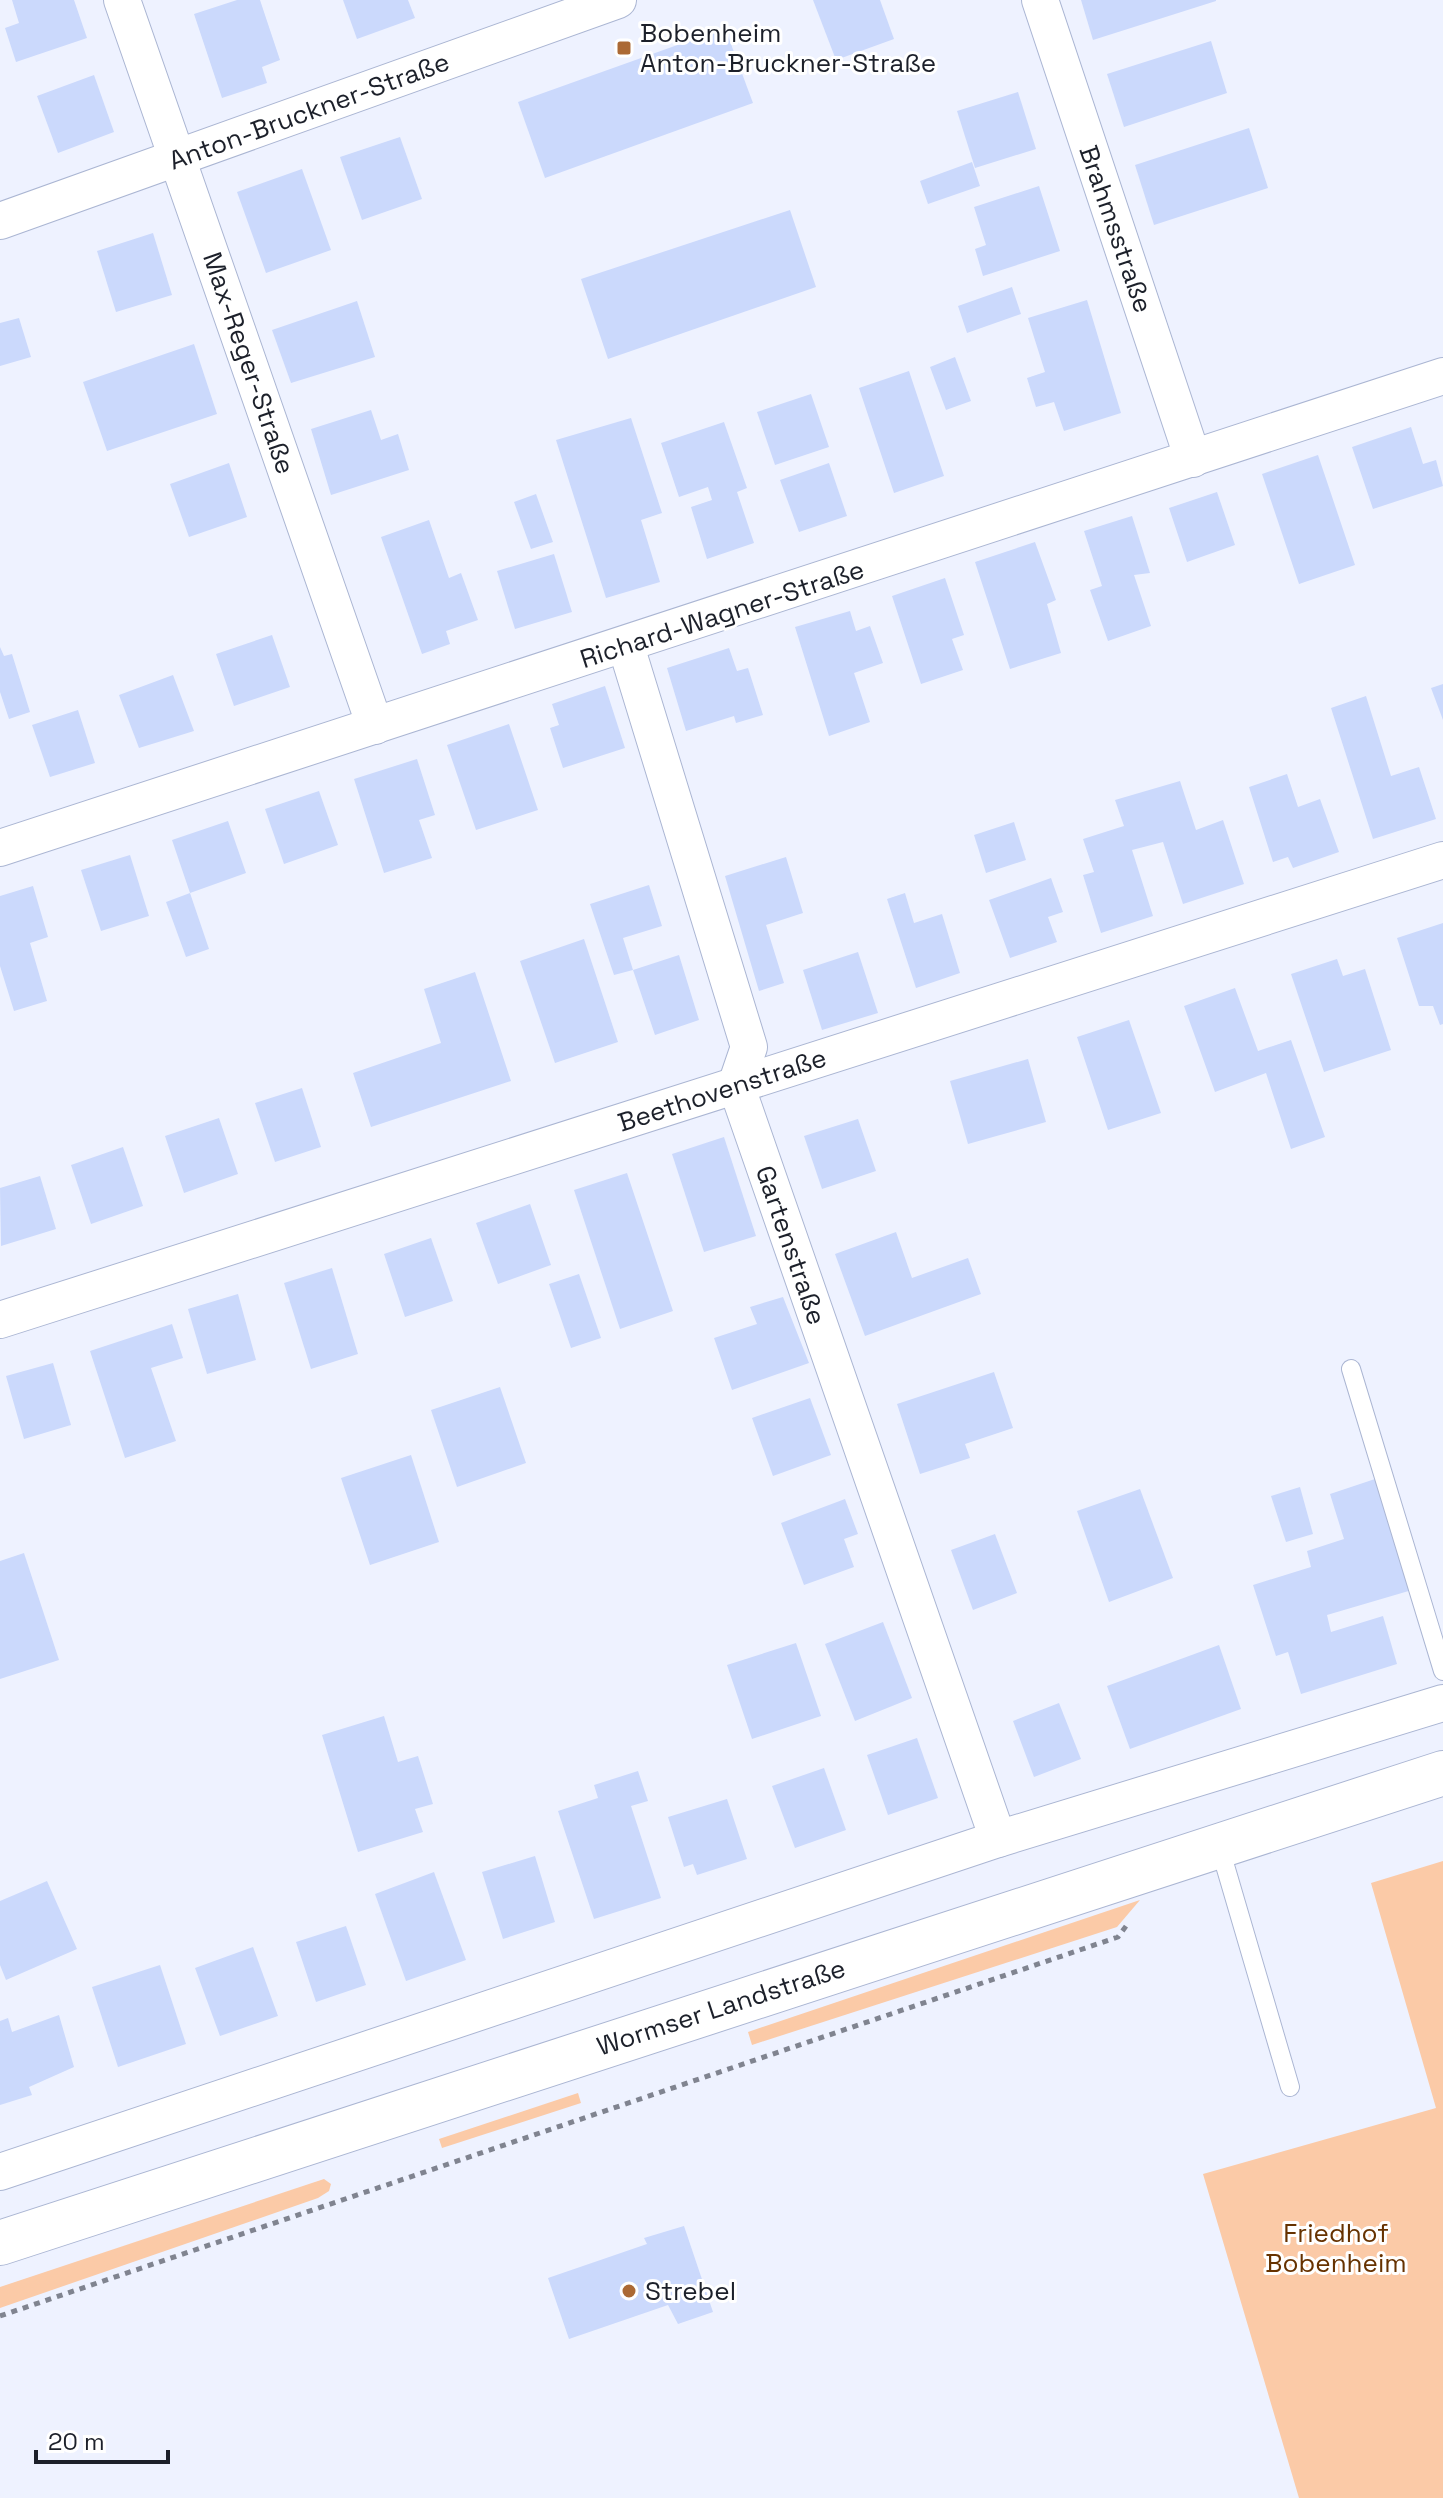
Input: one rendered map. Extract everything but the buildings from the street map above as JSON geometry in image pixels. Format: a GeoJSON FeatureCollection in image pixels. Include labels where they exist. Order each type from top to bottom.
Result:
{"type":"FeatureCollection","features":[{"type":"Feature","properties":{"kind":"main road","name":"Wormser Landstraße"},"geometry":{"type":"LineString","coordinates":[[0,2243],[1443,1773]]}},
{"type":"Feature","properties":{"kind":"street","name":"Max-Reger-Straße"},"geometry":{"type":"LineString","coordinates":[[122,0],[375,726]]}},
{"type":"Feature","properties":{"kind":"street","name":"Anton-Bruckner-Straße"},"geometry":{"type":"LineString","coordinates":[[0,221],[616,0]]}},
{"type":"Feature","properties":{"kind":"street","name":"Brahmsstraße"},"geometry":{"type":"LineString","coordinates":[[1040,0],[1193,459]]}},
{"type":"Feature","properties":{"kind":"street","name":"Richard-Wagner-Straße"},"geometry":{"type":"LineString","coordinates":[[0,848],[626,646],[1443,376]]}},
{"type":"Feature","properties":{"kind":"street"},"geometry":{"type":"LineString","coordinates":[[626,646],[749,1047],[736,1085]]}},
{"type":"Feature","properties":{"kind":"street","name":"Beethovenstraße"},"geometry":{"type":"LineString","coordinates":[[0,1320],[1443,860]]}},
{"type":"Feature","properties":{"kind":"street","name":"Gartenstraße"},"geometry":{"type":"LineString","coordinates":[[736,1085],[998,1839]]}},
{"type":"Feature","properties":{"kind":"street"},"geometry":{"type":"LineString","coordinates":[[0,2172],[998,1839],[1443,1703]]}},
{"type":"Feature","properties":{"kind":"lane"},"geometry":{"type":"LineString","coordinates":[[1351,1369],[1443,1671]]}},
{"type":"Feature","properties":{"kind":"lane"},"geometry":{"type":"LineString","coordinates":[[1219,1845],[1290,2087]]}},
{"type":"Feature","properties":{"kind":"path"},"geometry":{"type":"LineString","coordinates":[[0,2316],[1118,1937],[1132,1918]]}},
{"type":"Feature","properties":{"kind":"green space","name":"Friedhof Bobenheim"},"geometry":{"type":"Polygon","coordinates":[[[1443,1861],[1443,2498],[1299,2498],[1203,2174],[1436,2108],[1371,1883],[1443,1861]]]}},
{"type":"Feature","properties":{"kind":"green space"},"geometry":{"type":"Polygon","coordinates":[[[1140,1900],[1117,1927],[752,2045],[748,2032],[1140,1900]]]}},
{"type":"Feature","properties":{"kind":"green space"},"geometry":{"type":"Polygon","coordinates":[[[578,2093],[581,2103],[442,2148],[439,2139],[578,2093]]]}},
{"type":"Feature","properties":{"kind":"green space"},"geometry":{"type":"Polygon","coordinates":[[[324,2179],[331,2184],[329,2191],[318,2198],[0,2308],[0,2287],[324,2179]]]}},
{"type":"Feature","properties":{"kind":"place","name":"Bobenheim Anton-Bruckner-Straße"},"geometry":{"type":"Point","coordinates":[624,48]}},
{"type":"Feature","properties":{"kind":"place","name":"Strebel"},"geometry":{"type":"Point","coordinates":[629,2291]}}]}
